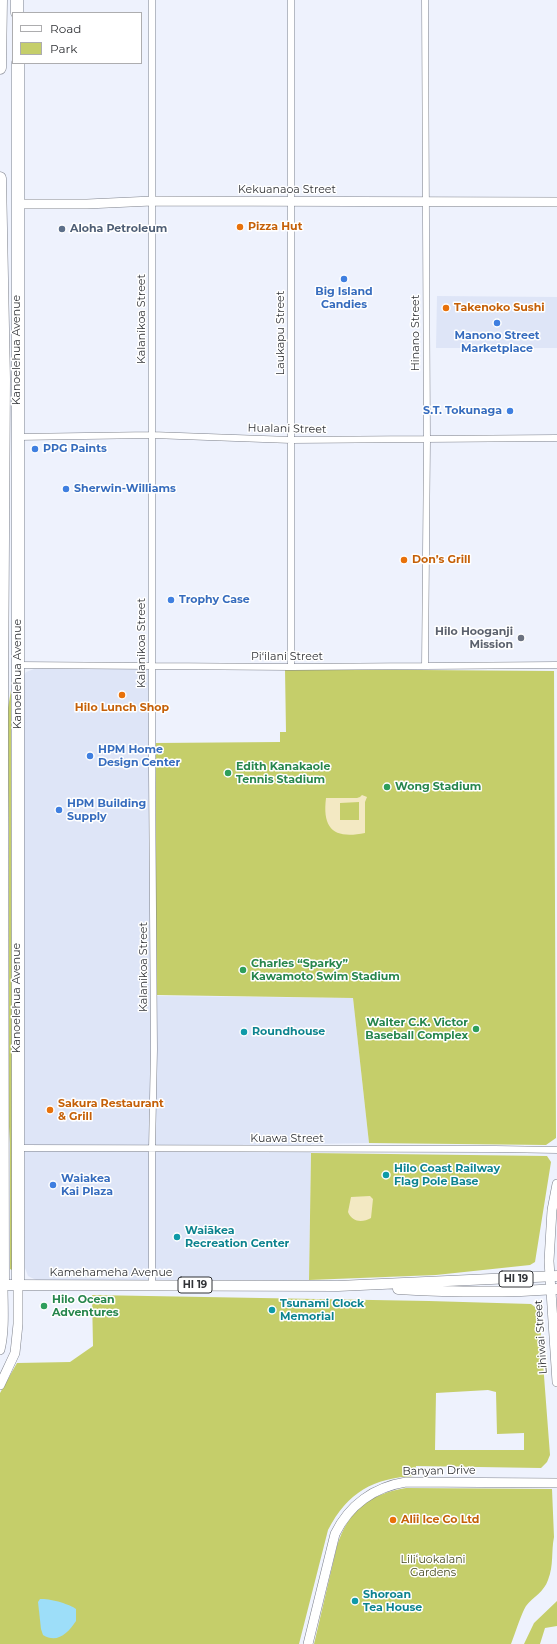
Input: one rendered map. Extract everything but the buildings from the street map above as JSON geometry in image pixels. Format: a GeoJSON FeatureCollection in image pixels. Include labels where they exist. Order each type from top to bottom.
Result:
{"type":"FeatureCollection","features":[{"type":"Feature","properties":{"kind":"highway"},"geometry":{"type":"LineString","coordinates":[[0,68],[1,0]]}},
{"type":"Feature","properties":{"kind":"highway"},"geometry":{"type":"LineString","coordinates":[[17,0],[17,12]]}},
{"type":"Feature","properties":{"kind":"highway","name":"Kanoelehua Avenue"},"geometry":{"type":"LineString","coordinates":[[18,64],[18,1285]]}},
{"type":"Feature","properties":{"kind":"highway","name":"Kanoelehua Avenue"},"geometry":{"type":"LineString","coordinates":[[0,178],[4,379],[1,1285]]}},
{"type":"Feature","properties":{"kind":"highway"},"geometry":{"type":"LineString","coordinates":[[0,205],[17,204]]}},
{"type":"Feature","properties":{"kind":"highway"},"geometry":{"type":"LineString","coordinates":[[2,699],[12,673],[18,665],[11,659],[3,645]]}},
{"type":"Feature","properties":{"kind":"main road","name":"Kamehameha Avenue"},"geometry":{"type":"LineString","coordinates":[[338,1286],[553,1276]]}},
{"type":"Feature","properties":{"kind":"main road","name":"Kamehameha Avenue"},"geometry":{"type":"LineString","coordinates":[[1,1285],[338,1286],[453,1292],[553,1289]]}},
{"type":"Feature","properties":{"kind":"street","name":"Kalanikoa Street"},"geometry":{"type":"LineString","coordinates":[[152,0],[152,665],[154,1042],[152,1285]]}},
{"type":"Feature","properties":{"kind":"street","name":"Laukapu Street"},"geometry":{"type":"LineString","coordinates":[[291,0],[291,667]]}},
{"type":"Feature","properties":{"kind":"street","name":"Hinano Street"},"geometry":{"type":"LineString","coordinates":[[425,666],[427,440],[426,0]]}},
{"type":"Feature","properties":{"kind":"street","name":"Kekuanaoa Street"},"geometry":{"type":"LineString","coordinates":[[17,204],[87,204],[152,201],[557,202]]}},
{"type":"Feature","properties":{"kind":"street","name":"Hualani Street"},"geometry":{"type":"LineString","coordinates":[[17,437],[152,435],[291,440],[557,438]]}},
{"type":"Feature","properties":{"kind":"street","name":"Pi‘ilani Street"},"geometry":{"type":"LineString","coordinates":[[18,665],[291,667],[557,665]]}},
{"type":"Feature","properties":{"kind":"street","name":"Kuawa Street"},"geometry":{"type":"LineString","coordinates":[[17,1148],[495,1148],[557,1150]]}},
{"type":"Feature","properties":{"kind":"street","name":"Lihiwai Street"},"geometry":{"type":"LineString","coordinates":[[557,1184],[550,1231],[557,1382]]}},
{"type":"Feature","properties":{"kind":"street"},"geometry":{"type":"LineString","coordinates":[[0,1350],[1,1285]]}},
{"type":"Feature","properties":{"kind":"street"},"geometry":{"type":"LineString","coordinates":[[0,1385],[15,1353],[18,1324],[18,1285]]}},
{"type":"Feature","properties":{"kind":"street","name":"Banyan Drive"},"geometry":{"type":"LineString","coordinates":[[308,1644],[335,1534],[350,1510],[366,1497],[385,1487],[406,1482],[557,1483]]}},
{"type":"Feature","properties":{"kind":"shaded area","name":"Manono Street Marketplace"},"geometry":{"type":"Polygon","coordinates":[[[437,296],[557,297],[557,348],[436,348],[437,296]]]}},
{"type":"Feature","properties":{"kind":"shaded area"},"geometry":{"type":"Polygon","coordinates":[[[148,668],[152,996],[353,998],[369,1143],[311,1144],[309,1280],[36,1280],[28,1276],[25,1268],[23,677],[26,672],[34,669],[148,668]]]}},
{"type":"Feature","properties":{"kind":"green space"},"geometry":{"type":"Polygon","coordinates":[[[285,669],[554,671],[556,1138],[546,1145],[369,1143],[353,998],[155,995],[156,743],[280,742],[280,732],[286,732],[285,669]]]}},
{"type":"Feature","properties":{"kind":"green space"},"geometry":{"type":"Polygon","coordinates":[[[11,690],[12,1270],[10,1269],[10,1143],[7,1095],[9,831],[7,747],[8,708],[11,690]]]}},
{"type":"Feature","properties":{"kind":"green space"},"geometry":{"type":"Polygon","coordinates":[[[311,1153],[547,1156],[551,1162],[535,1262],[530,1265],[436,1275],[309,1280],[311,1153]]]}},
{"type":"Feature","properties":{"kind":"green space"},"geometry":{"type":"Polygon","coordinates":[[[92,1295],[531,1304],[539,1310],[550,1455],[547,1462],[541,1468],[416,1466],[415,1476],[400,1477],[374,1484],[353,1497],[344,1506],[328,1530],[299,1644],[0,1644],[0,1393],[17,1363],[70,1362],[93,1346],[92,1295]],[[488,1390],[436,1393],[435,1450],[524,1450],[524,1433],[497,1434],[496,1392],[488,1390]]]}},
{"type":"Feature","properties":{"kind":"green space","name":"Liliʻuokalani Gardens"},"geometry":{"type":"Polygon","coordinates":[[[406,1488],[552,1489],[554,1537],[550,1574],[544,1588],[526,1606],[511,1644],[314,1644],[337,1546],[347,1523],[362,1506],[371,1500],[381,1495],[406,1488]]]}},
{"type":"Feature","properties":{"kind":"green space"},"geometry":{"type":"Polygon","coordinates":[[[557,1601],[557,1626],[545,1628],[540,1644],[524,1644],[534,1623],[557,1601]]]}},
{"type":"Feature","properties":{"kind":"sand"},"geometry":{"type":"Polygon","coordinates":[[[362,795],[367,797],[365,802],[365,833],[346,835],[333,830],[326,818],[326,798],[360,797],[362,795]],[[359,802],[340,803],[340,820],[359,820],[359,802]]]}},
{"type":"Feature","properties":{"kind":"sand"},"geometry":{"type":"Polygon","coordinates":[[[370,1196],[373,1199],[371,1218],[364,1221],[358,1221],[352,1218],[348,1212],[351,1197],[370,1196]]]}},
{"type":"Feature","properties":{"kind":"water"},"geometry":{"type":"Polygon","coordinates":[[[40,1599],[49,1599],[69,1605],[76,1609],[76,1621],[62,1636],[53,1638],[43,1635],[38,1602],[40,1599]]]}},
{"type":"Feature","properties":{"kind":"place","name":"Pizza Hut"},"geometry":{"type":"Point","coordinates":[240,227]}},
{"type":"Feature","properties":{"kind":"place","name":"Aloha Petroleum"},"geometry":{"type":"Point","coordinates":[62,229]}},
{"type":"Feature","properties":{"kind":"place","name":"Big Island Candies"},"geometry":{"type":"Point","coordinates":[344,279]}},
{"type":"Feature","properties":{"kind":"place","name":"Takenoko Sushi"},"geometry":{"type":"Point","coordinates":[446,308]}},
{"type":"Feature","properties":{"kind":"place","name":"Manono Street Marketplace"},"geometry":{"type":"Point","coordinates":[497,323]}},
{"type":"Feature","properties":{"kind":"place","name":"S.T. Tokunaga"},"geometry":{"type":"Point","coordinates":[510,411]}},
{"type":"Feature","properties":{"kind":"place","name":"PPG Paints"},"geometry":{"type":"Point","coordinates":[35,449]}},
{"type":"Feature","properties":{"kind":"place","name":"Sherwin-Williams"},"geometry":{"type":"Point","coordinates":[66,489]}},
{"type":"Feature","properties":{"kind":"place","name":"Don’s Grill"},"geometry":{"type":"Point","coordinates":[404,560]}},
{"type":"Feature","properties":{"kind":"place","name":"Trophy Case"},"geometry":{"type":"Point","coordinates":[171,600]}},
{"type":"Feature","properties":{"kind":"place","name":"Hilo Hooganji Mission"},"geometry":{"type":"Point","coordinates":[521,638]}},
{"type":"Feature","properties":{"kind":"place","name":"Hilo Lunch Shop"},"geometry":{"type":"Point","coordinates":[122,695]}},
{"type":"Feature","properties":{"kind":"place","name":"HPM Home Design Center"},"geometry":{"type":"Point","coordinates":[90,756]}},
{"type":"Feature","properties":{"kind":"place","name":"Edith Kanakaole Tennis Stadium"},"geometry":{"type":"Point","coordinates":[228,773]}},
{"type":"Feature","properties":{"kind":"place","name":"Wong Stadium"},"geometry":{"type":"Point","coordinates":[387,787]}},
{"type":"Feature","properties":{"kind":"place","name":"HPM Building Supply"},"geometry":{"type":"Point","coordinates":[59,810]}},
{"type":"Feature","properties":{"kind":"place","name":"Charles “Sparky” Kawamoto Swim Stadium"},"geometry":{"type":"Point","coordinates":[243,970]}},
{"type":"Feature","properties":{"kind":"place","name":"Walter C.K. Victor Baseball Complex"},"geometry":{"type":"Point","coordinates":[476,1029]}},
{"type":"Feature","properties":{"kind":"place","name":"Roundhouse"},"geometry":{"type":"Point","coordinates":[244,1032]}},
{"type":"Feature","properties":{"kind":"place","name":"Sakura Restaurant & Grill"},"geometry":{"type":"Point","coordinates":[50,1110]}},
{"type":"Feature","properties":{"kind":"place","name":"Hilo Coast Railway Flag Pole Base"},"geometry":{"type":"Point","coordinates":[386,1175]}},
{"type":"Feature","properties":{"kind":"place","name":"Waiakea Kai Plaza"},"geometry":{"type":"Point","coordinates":[53,1185]}},
{"type":"Feature","properties":{"kind":"place","name":"Waiākea Recreation Center"},"geometry":{"type":"Point","coordinates":[177,1237]}},
{"type":"Feature","properties":{"kind":"place","name":"Hilo Ocean Adventures"},"geometry":{"type":"Point","coordinates":[44,1306]}},
{"type":"Feature","properties":{"kind":"place","name":"Tsunami Clock Memorial"},"geometry":{"type":"Point","coordinates":[272,1310]}},
{"type":"Feature","properties":{"kind":"place","name":"Alii Ice Co Ltd"},"geometry":{"type":"Point","coordinates":[393,1520]}},
{"type":"Feature","properties":{"kind":"place","name":"Shoroan Tea House"},"geometry":{"type":"Point","coordinates":[355,1601]}}]}
